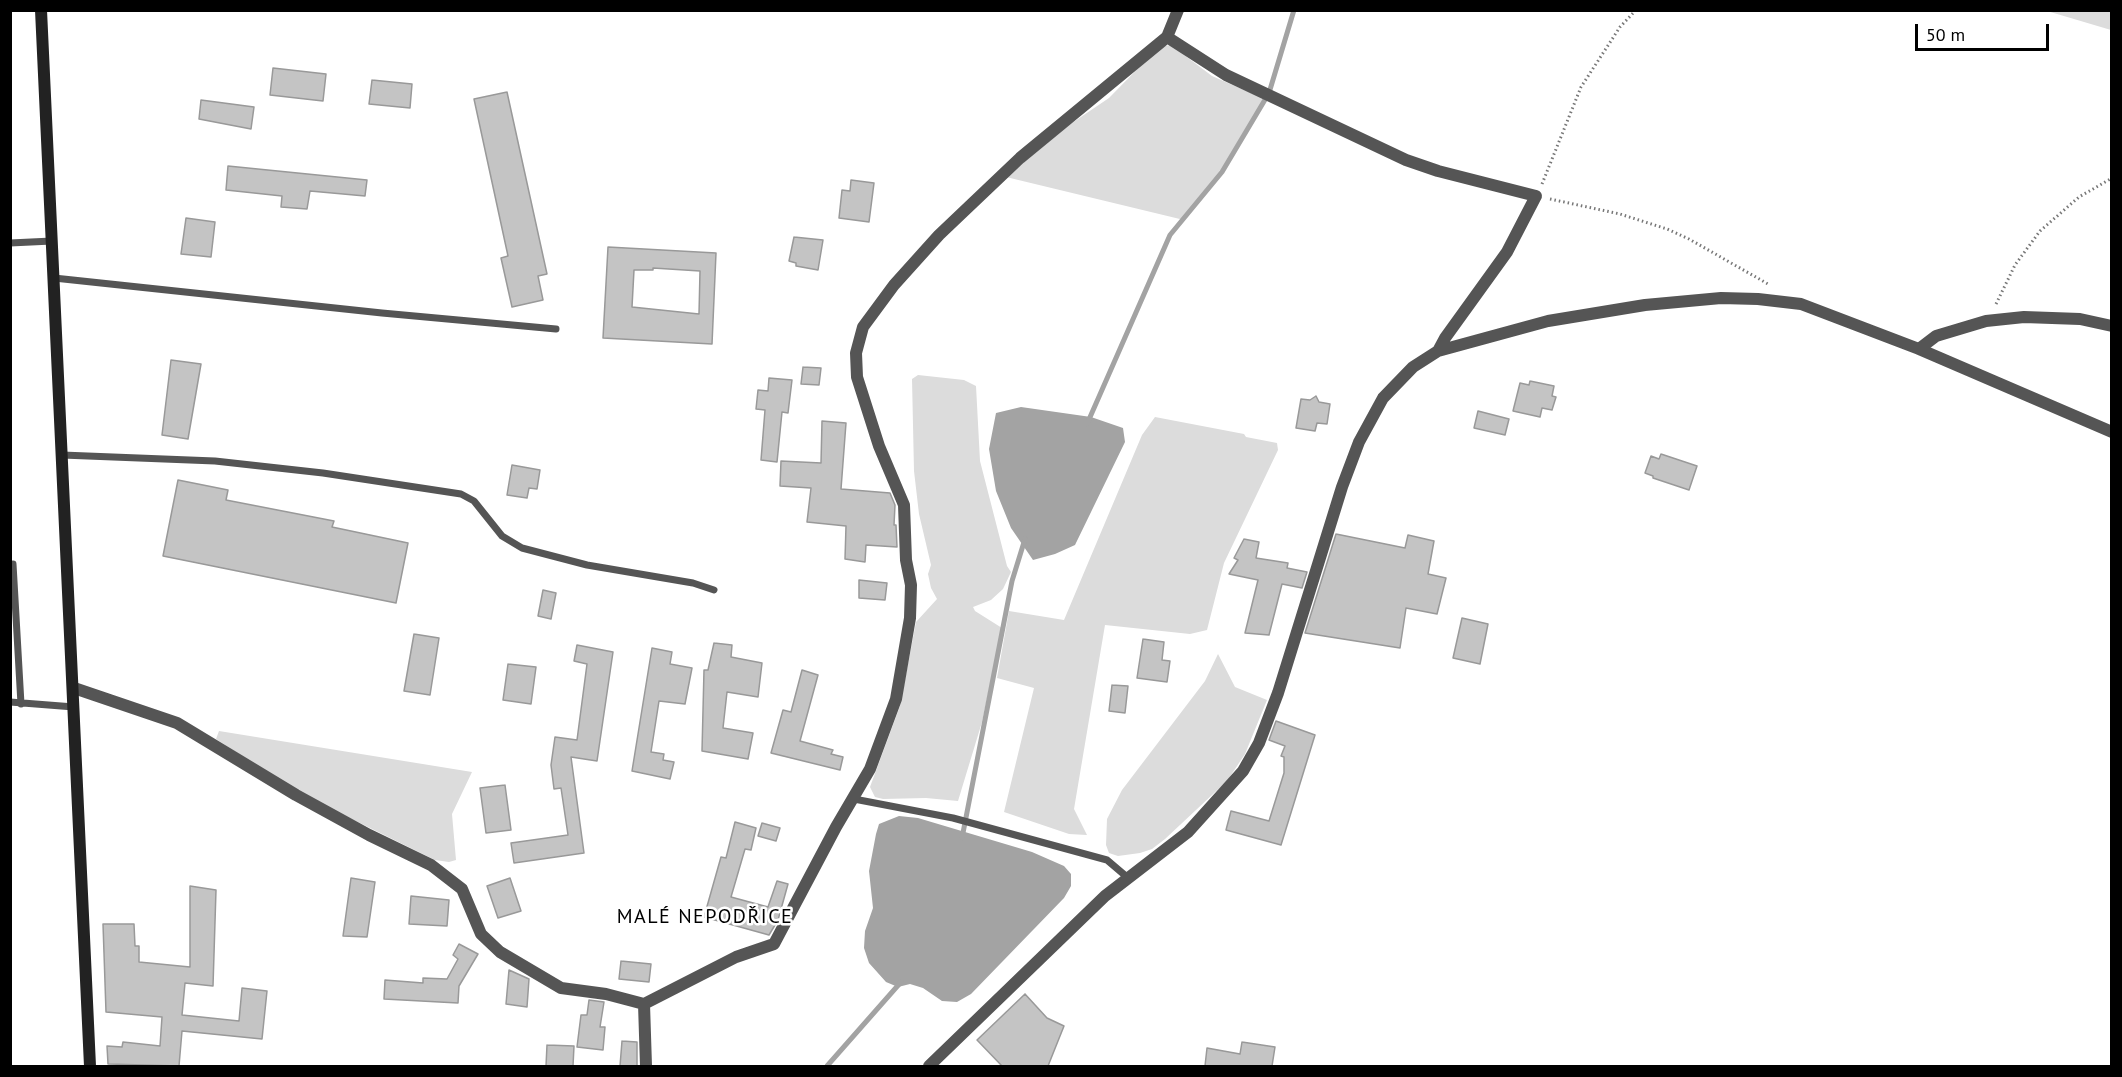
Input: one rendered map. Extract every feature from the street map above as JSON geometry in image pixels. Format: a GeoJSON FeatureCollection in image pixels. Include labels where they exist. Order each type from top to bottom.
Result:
{"type":"FeatureCollection","features":[{"type":"Feature","properties":{"kind":"main road"},"geometry":{"type":"LineString","coordinates":[[41,10],[90,1066]]}},
{"type":"Feature","properties":{"kind":"street"},"geometry":{"type":"LineString","coordinates":[[74,688],[177,723],[369,836],[431,865],[462,889],[482,934],[500,952],[561,988],[606,994],[644,1004],[736,957],[774,944],[836,827],[870,769],[896,699],[910,618],[911,585],[906,560],[904,505],[879,446],[855,367],[863,327],[894,285],[990,186],[1020,158],[1167,37],[1178,10]]}},
{"type":"Feature","properties":{"kind":"street"},"geometry":{"type":"LineString","coordinates":[[1167,37],[1226,75],[1406,160],[1438,171],[1536,196],[1507,252],[1438,351]]}},
{"type":"Feature","properties":{"kind":"street"},"geometry":{"type":"LineString","coordinates":[[929,1066],[1127,877],[1188,832],[1243,771],[1258,743],[1278,693],[1342,487],[1359,442],[1383,398],[1413,367],[1438,351],[1548,321],[1645,305],[1721,298],[1801,304],[1919,349],[2112,432]]}},
{"type":"Feature","properties":{"kind":"street"},"geometry":{"type":"LineString","coordinates":[[1919,349],[1936,336],[1986,321],[2024,317],[2058,318],[2080,319],[2112,326]]}},
{"type":"Feature","properties":{"kind":"street"},"geometry":{"type":"LineString","coordinates":[[644,1004],[646,1066]]}},
{"type":"Feature","properties":{"kind":"lane"},"geometry":{"type":"LineString","coordinates":[[10,243],[52,241]]}},
{"type":"Feature","properties":{"kind":"lane"},"geometry":{"type":"LineString","coordinates":[[54,278],[370,312],[556,329]]}},
{"type":"Feature","properties":{"kind":"lane"},"geometry":{"type":"LineString","coordinates":[[62,455],[215,461],[323,472],[461,494],[474,501],[502,536],[522,548],[587,565],[693,583],[714,590]]}},
{"type":"Feature","properties":{"kind":"lane"},"geometry":{"type":"LineString","coordinates":[[13,564],[21,704]]}},
{"type":"Feature","properties":{"kind":"lane"},"geometry":{"type":"LineString","coordinates":[[10,702],[74,707]]}},
{"type":"Feature","properties":{"kind":"lane"},"geometry":{"type":"LineString","coordinates":[[854,799],[953,818],[1107,860],[1127,877]]}},
{"type":"Feature","properties":{"kind":"path"},"geometry":{"type":"LineString","coordinates":[[1636,10],[1620,27],[1581,87],[1536,196],[1647,222],[1689,239],[1773,287]]}},
{"type":"Feature","properties":{"kind":"path"},"geometry":{"type":"LineString","coordinates":[[1986,321],[2015,265],[2040,231],[2079,197],[2112,178]]}},
{"type":"Feature","properties":{"kind":"shaded area"},"geometry":{"type":"Polygon","coordinates":[[[2047,11],[2111,11],[2111,30],[2047,11]]]}},
{"type":"Feature","properties":{"kind":"shaded area"},"geometry":{"type":"Polygon","coordinates":[[[1171,45],[1212,76],[1267,100],[1244,131],[1219,174],[1184,220],[1006,177],[1069,125],[1109,98],[1159,47],[1171,45]]]}},
{"type":"Feature","properties":{"kind":"shaded area"},"geometry":{"type":"Polygon","coordinates":[[[918,375],[964,380],[976,386],[980,461],[1007,566],[1011,572],[1003,589],[991,600],[973,607],[975,611],[1002,628],[982,722],[958,801],[926,798],[883,799],[875,797],[870,787],[900,706],[916,622],[937,599],[931,588],[928,574],[931,565],[919,514],[914,471],[912,379],[918,375]]]}},
{"type":"Feature","properties":{"kind":"shaded area"},"geometry":{"type":"Polygon","coordinates":[[[1021,407],[1091,417],[1123,428],[1125,442],[1075,545],[1033,560],[1011,528],[996,491],[989,449],[996,413],[1021,407]]]}},
{"type":"Feature","properties":{"kind":"shaded area"},"geometry":{"type":"Polygon","coordinates":[[[1155,417],[1244,434],[1246,437],[1277,443],[1278,450],[1224,563],[1207,630],[1190,634],[1105,625],[1074,809],[1087,835],[1069,834],[1004,812],[1034,688],[997,678],[1009,611],[1064,620],[1142,435],[1155,417]]]}},
{"type":"Feature","properties":{"kind":"shaded area"},"geometry":{"type":"Polygon","coordinates":[[[1218,654],[1235,687],[1267,700],[1245,754],[1227,781],[1152,849],[1118,856],[1109,853],[1106,845],[1107,819],[1122,790],[1205,681],[1218,654]]]}},
{"type":"Feature","properties":{"kind":"shaded area"},"geometry":{"type":"Polygon","coordinates":[[[219,731],[472,772],[452,814],[456,860],[449,862],[435,860],[301,794],[216,739],[219,731]]]}},
{"type":"Feature","properties":{"kind":"shaded area"},"geometry":{"type":"Polygon","coordinates":[[[899,816],[918,818],[1032,852],[1064,866],[1071,874],[1071,886],[1064,898],[971,994],[957,1002],[942,1001],[923,988],[910,984],[898,987],[886,982],[869,963],[864,948],[865,931],[873,908],[869,871],[876,834],[879,824],[899,816]]]}},
{"type":"Feature","properties":{"kind":"building"},"geometry":{"type":"Polygon","coordinates":[[[273,68],[326,74],[323,101],[270,95],[273,68]]]}},
{"type":"Feature","properties":{"kind":"building"},"geometry":{"type":"Polygon","coordinates":[[[372,80],[412,84],[410,108],[369,104],[372,80]]]}},
{"type":"Feature","properties":{"kind":"building"},"geometry":{"type":"Polygon","coordinates":[[[507,92],[547,274],[538,276],[543,300],[512,307],[501,258],[508,256],[474,99],[507,92]]]}},
{"type":"Feature","properties":{"kind":"building"},"geometry":{"type":"Polygon","coordinates":[[[201,100],[254,107],[251,129],[199,119],[201,100]]]}},
{"type":"Feature","properties":{"kind":"building"},"geometry":{"type":"Polygon","coordinates":[[[228,166],[367,180],[365,196],[310,191],[307,209],[281,207],[282,196],[226,190],[228,166]]]}},
{"type":"Feature","properties":{"kind":"building"},"geometry":{"type":"Polygon","coordinates":[[[851,180],[874,183],[869,222],[839,218],[842,190],[850,191],[851,180]]]}},
{"type":"Feature","properties":{"kind":"building"},"geometry":{"type":"Polygon","coordinates":[[[186,218],[215,222],[211,257],[181,254],[186,218]]]}},
{"type":"Feature","properties":{"kind":"building"},"geometry":{"type":"Polygon","coordinates":[[[794,237],[823,240],[818,270],[796,266],[796,263],[789,261],[794,237]]]}},
{"type":"Feature","properties":{"kind":"building"},"geometry":{"type":"Polygon","coordinates":[[[608,247],[716,253],[712,344],[603,338],[608,247]],[[653,268],[653,270],[634,270],[632,307],[699,314],[700,271],[653,268]]]}},
{"type":"Feature","properties":{"kind":"building"},"geometry":{"type":"Polygon","coordinates":[[[171,360],[201,364],[188,439],[162,435],[171,360]]]}},
{"type":"Feature","properties":{"kind":"building"},"geometry":{"type":"Polygon","coordinates":[[[803,367],[821,368],[819,385],[801,384],[803,367]]]}},
{"type":"Feature","properties":{"kind":"building"},"geometry":{"type":"Polygon","coordinates":[[[769,378],[792,380],[788,413],[782,412],[777,462],[761,460],[765,410],[756,409],[758,390],[768,391],[769,378]]]}},
{"type":"Feature","properties":{"kind":"building"},"geometry":{"type":"Polygon","coordinates":[[[1530,381],[1554,386],[1552,396],[1556,397],[1552,410],[1542,408],[1540,417],[1513,411],[1520,383],[1529,385],[1530,381]]]}},
{"type":"Feature","properties":{"kind":"building"},"geometry":{"type":"Polygon","coordinates":[[[1316,396],[1319,402],[1330,404],[1327,424],[1317,423],[1315,431],[1296,428],[1301,399],[1310,400],[1316,396]]]}},
{"type":"Feature","properties":{"kind":"building"},"geometry":{"type":"Polygon","coordinates":[[[1478,411],[1509,419],[1505,435],[1474,428],[1478,411]]]}},
{"type":"Feature","properties":{"kind":"building"},"geometry":{"type":"Polygon","coordinates":[[[822,421],[846,423],[841,489],[890,493],[895,505],[894,525],[896,525],[897,547],[866,545],[865,562],[845,559],[846,526],[807,522],[811,488],[780,486],[781,461],[821,463],[822,421]]]}},
{"type":"Feature","properties":{"kind":"building"},"geometry":{"type":"Polygon","coordinates":[[[1661,454],[1697,466],[1689,490],[1645,473],[1651,456],[1659,459],[1661,454]]]}},
{"type":"Feature","properties":{"kind":"building"},"geometry":{"type":"Polygon","coordinates":[[[512,465],[540,470],[537,489],[529,488],[527,498],[507,495],[512,465]]]}},
{"type":"Feature","properties":{"kind":"building"},"geometry":{"type":"Polygon","coordinates":[[[178,480],[228,490],[226,500],[334,521],[332,527],[408,543],[396,603],[163,556],[178,480]]]}},
{"type":"Feature","properties":{"kind":"building"},"geometry":{"type":"Polygon","coordinates":[[[1336,534],[1405,548],[1408,535],[1434,541],[1428,574],[1446,578],[1437,614],[1406,608],[1400,648],[1305,633],[1336,534]]]}},
{"type":"Feature","properties":{"kind":"building"},"geometry":{"type":"Polygon","coordinates":[[[1244,539],[1259,542],[1256,558],[1288,563],[1287,568],[1307,572],[1302,588],[1282,584],[1269,635],[1245,633],[1258,580],[1229,574],[1238,560],[1234,558],[1244,539]]]}},
{"type":"Feature","properties":{"kind":"building"},"geometry":{"type":"Polygon","coordinates":[[[859,580],[887,583],[885,600],[859,598],[859,580]]]}},
{"type":"Feature","properties":{"kind":"building"},"geometry":{"type":"Polygon","coordinates":[[[543,590],[556,593],[551,619],[538,616],[543,590]]]}},
{"type":"Feature","properties":{"kind":"building"},"geometry":{"type":"Polygon","coordinates":[[[1462,618],[1488,624],[1480,664],[1453,658],[1462,618]]]}},
{"type":"Feature","properties":{"kind":"building"},"geometry":{"type":"Polygon","coordinates":[[[414,634],[439,638],[430,695],[404,691],[414,634]]]}},
{"type":"Feature","properties":{"kind":"building"},"geometry":{"type":"Polygon","coordinates":[[[1143,639],[1164,642],[1162,660],[1170,661],[1167,682],[1137,678],[1143,639]]]}},
{"type":"Feature","properties":{"kind":"building"},"geometry":{"type":"Polygon","coordinates":[[[714,643],[732,645],[731,657],[762,663],[758,697],[727,692],[723,728],[753,733],[748,759],[702,751],[704,670],[708,670],[714,643]]]}},
{"type":"Feature","properties":{"kind":"building"},"geometry":{"type":"Polygon","coordinates":[[[577,645],[613,652],[597,761],[571,757],[584,853],[514,863],[511,843],[568,835],[561,788],[554,789],[551,765],[555,737],[577,740],[587,664],[574,661],[577,645]]]}},
{"type":"Feature","properties":{"kind":"building"},"geometry":{"type":"Polygon","coordinates":[[[652,648],[672,652],[670,664],[692,668],[685,704],[659,701],[651,752],[664,754],[663,760],[674,762],[670,779],[632,771],[652,648]]]}},
{"type":"Feature","properties":{"kind":"building"},"geometry":{"type":"Polygon","coordinates":[[[508,664],[536,667],[531,704],[503,700],[508,664]]]}},
{"type":"Feature","properties":{"kind":"building"},"geometry":{"type":"Polygon","coordinates":[[[802,670],[818,675],[800,741],[833,750],[831,754],[843,757],[840,770],[771,753],[783,710],[791,712],[802,670]]]}},
{"type":"Feature","properties":{"kind":"building"},"geometry":{"type":"Polygon","coordinates":[[[1112,685],[1128,686],[1125,713],[1109,711],[1112,685]]]}},
{"type":"Feature","properties":{"kind":"building"},"geometry":{"type":"Polygon","coordinates":[[[1276,721],[1315,735],[1281,845],[1226,830],[1231,811],[1269,821],[1284,773],[1284,757],[1281,756],[1285,746],[1269,740],[1276,721]]]}},
{"type":"Feature","properties":{"kind":"building"},"geometry":{"type":"Polygon","coordinates":[[[505,785],[511,830],[486,833],[480,788],[505,785]]]}},
{"type":"Feature","properties":{"kind":"building"},"geometry":{"type":"Polygon","coordinates":[[[735,822],[756,828],[751,850],[745,849],[731,897],[768,907],[777,881],[788,884],[778,920],[769,935],[704,917],[721,857],[726,858],[735,822]]]}},
{"type":"Feature","properties":{"kind":"building"},"geometry":{"type":"Polygon","coordinates":[[[762,823],[780,828],[776,841],[758,836],[762,823]]]}},
{"type":"Feature","properties":{"kind":"building"},"geometry":{"type":"Polygon","coordinates":[[[351,878],[375,882],[367,937],[343,936],[351,878]]]}},
{"type":"Feature","properties":{"kind":"building"},"geometry":{"type":"Polygon","coordinates":[[[510,878],[521,911],[498,918],[487,886],[510,878]]]}},
{"type":"Feature","properties":{"kind":"building"},"geometry":{"type":"Polygon","coordinates":[[[190,886],[216,890],[213,986],[185,983],[182,1015],[239,1021],[242,988],[267,991],[262,1039],[182,1031],[179,1066],[108,1064],[107,1046],[122,1047],[123,1042],[160,1046],[162,1017],[106,1012],[103,924],[134,924],[135,946],[139,946],[139,962],[190,967],[190,886]]]}},
{"type":"Feature","properties":{"kind":"building"},"geometry":{"type":"Polygon","coordinates":[[[411,896],[449,900],[447,926],[409,924],[411,896]]]}},
{"type":"Feature","properties":{"kind":"building"},"geometry":{"type":"Polygon","coordinates":[[[459,944],[478,954],[459,986],[458,1003],[384,999],[385,980],[423,983],[423,978],[447,979],[458,959],[453,955],[459,944]]]}},
{"type":"Feature","properties":{"kind":"building"},"geometry":{"type":"Polygon","coordinates":[[[621,961],[651,964],[649,982],[619,979],[621,961]]]}},
{"type":"Feature","properties":{"kind":"building"},"geometry":{"type":"Polygon","coordinates":[[[509,970],[529,979],[527,1007],[506,1004],[509,970]]]}},
{"type":"Feature","properties":{"kind":"building"},"geometry":{"type":"Polygon","coordinates":[[[1025,994],[1047,1018],[1064,1026],[1048,1066],[1002,1066],[977,1040],[1025,994]]]}},
{"type":"Feature","properties":{"kind":"building"},"geometry":{"type":"Polygon","coordinates":[[[589,1000],[604,1002],[600,1027],[605,1027],[603,1050],[577,1047],[581,1015],[587,1015],[589,1000]]]}},
{"type":"Feature","properties":{"kind":"building"},"geometry":{"type":"Polygon","coordinates":[[[622,1041],[637,1042],[637,1066],[620,1066],[622,1041]]]}},
{"type":"Feature","properties":{"kind":"building"},"geometry":{"type":"Polygon","coordinates":[[[1242,1042],[1275,1047],[1272,1066],[1205,1066],[1207,1048],[1240,1054],[1242,1042]]]}},
{"type":"Feature","properties":{"kind":"building"},"geometry":{"type":"Polygon","coordinates":[[[547,1045],[574,1046],[573,1066],[546,1066],[547,1045]]]}},
{"type":"Feature","properties":{"kind":"waterway"},"geometry":{"type":"LineString","coordinates":[[1087,424],[1170,235],[1222,172],[1269,93],[1294,10]]}},
{"type":"Feature","properties":{"kind":"waterway"},"geometry":{"type":"LineString","coordinates":[[962,838],[1012,581],[1025,539]]}},
{"type":"Feature","properties":{"kind":"waterway"},"geometry":{"type":"LineString","coordinates":[[827,1066],[901,982]]}},
{"type":"Feature","properties":{"kind":"district","name":"MALÉ NEPODŘICE"},"geometry":{"type":"Point","coordinates":[705,917]}}]}
